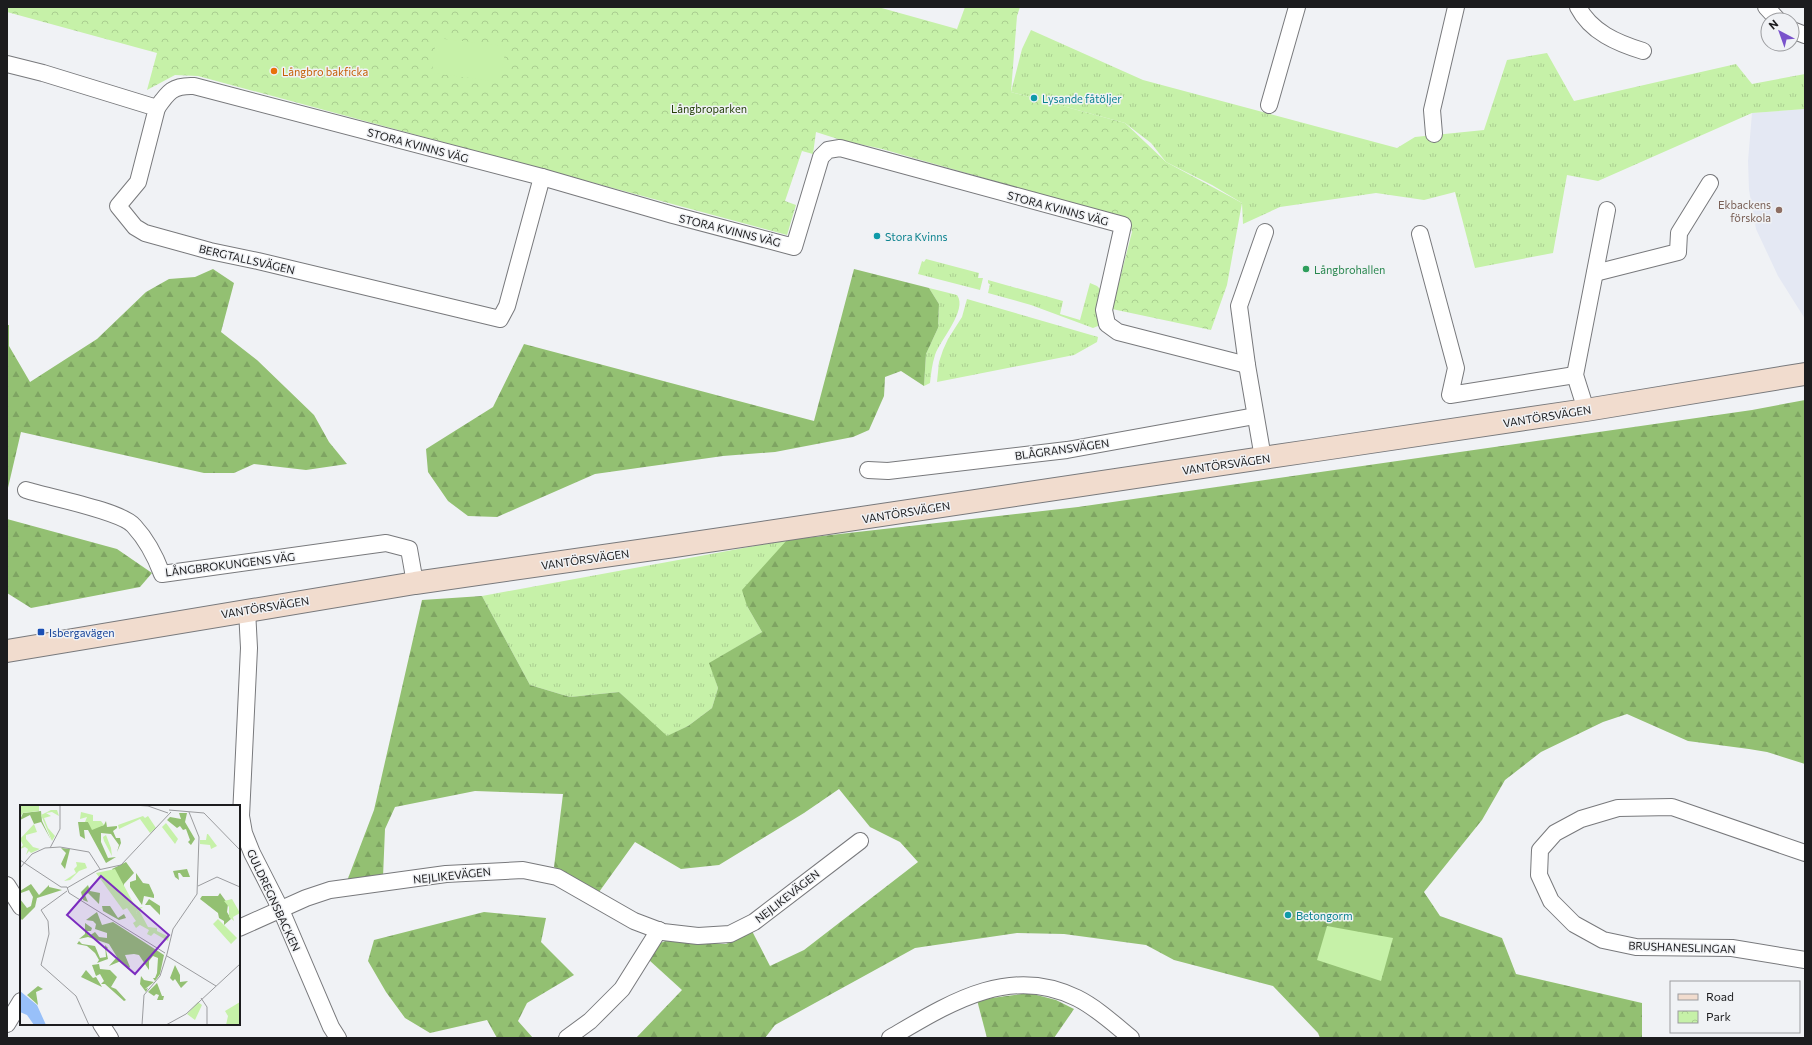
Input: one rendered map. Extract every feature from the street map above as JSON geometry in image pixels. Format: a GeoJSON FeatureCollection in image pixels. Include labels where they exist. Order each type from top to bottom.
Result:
{"type":"FeatureCollection","features":[{"type":"Feature","properties":{"kind":"street"},"geometry":{"type":"LineString","coordinates":[[1269,105],[1297,7]]}},
{"type":"Feature","properties":{"kind":"street"},"geometry":{"type":"LineString","coordinates":[[1434,134],[1432,110],[1450,39],[1456,7]]}},
{"type":"Feature","properties":{"kind":"street"},"geometry":{"type":"LineString","coordinates":[[1578,7],[1581,14],[1605,36],[1620,44],[1642,51]]}},
{"type":"Feature","properties":{"kind":"street"},"geometry":{"type":"LineString","coordinates":[[7,64],[43,73],[157,108]]}},
{"type":"Feature","properties":{"kind":"street","name":"STORA KVINNS VÄG"},"geometry":{"type":"LineString","coordinates":[[157,108],[169,92],[182,85],[194,86],[542,178],[794,247],[821,157],[828,150],[840,148],[1123,226],[1104,310],[1108,324],[1118,332],[1247,365]]}},
{"type":"Feature","properties":{"kind":"street","name":"BERGTALLSVÄGEN"},"geometry":{"type":"LineString","coordinates":[[157,108],[138,182],[118,206],[136,227],[145,233],[210,251],[258,261],[500,320],[507,306],[542,178]]}},
{"type":"Feature","properties":{"kind":"street"},"geometry":{"type":"LineString","coordinates":[[1595,273],[1678,252],[1680,233],[1710,183]]}},
{"type":"Feature","properties":{"kind":"street"},"geometry":{"type":"LineString","coordinates":[[1586,410],[1575,375],[1606,210]]}},
{"type":"Feature","properties":{"kind":"street"},"geometry":{"type":"LineString","coordinates":[[1263,458],[1255,416],[1239,306],[1265,232]]}},
{"type":"Feature","properties":{"kind":"street"},"geometry":{"type":"LineString","coordinates":[[1420,234],[1456,368],[1450,396],[1575,375]]}},
{"type":"Feature","properties":{"kind":"street","name":"VANTÖRSVÄGEN"},"geometry":{"type":"LineString","coordinates":[[7,651],[415,583],[682,545],[1586,410],[1805,374]]}},
{"type":"Feature","properties":{"kind":"street","name":"BLÅGRANSVÄGEN"},"geometry":{"type":"LineString","coordinates":[[868,470],[888,472],[1067,450],[1255,416]]}},
{"type":"Feature","properties":{"kind":"street","name":"LÅNGBROKUNGENS VÄG"},"geometry":{"type":"LineString","coordinates":[[26,490],[89,507],[119,517],[134,525],[156,559],[162,574],[386,543],[409,549],[415,583]]}},
{"type":"Feature","properties":{"kind":"street","name":"GULDREGNSBACKEN"},"geometry":{"type":"LineString","coordinates":[[247,610],[249,648],[242,816],[244,833],[252,853],[281,910],[331,1027],[338,1038]]}},
{"type":"Feature","properties":{"kind":"street","name":"BRUSHANESLINGAN"},"geometry":{"type":"LineString","coordinates":[[1805,853],[1672,807],[1618,808],[1581,819],[1556,833],[1540,850],[1539,875],[1551,901],[1574,924],[1603,940],[1636,947],[1732,948],[1805,960]]}},
{"type":"Feature","properties":{"kind":"street","name":"NEJLIKEVÄGEN"},"geometry":{"type":"LineString","coordinates":[[240,928],[306,898],[330,890],[446,874],[523,870],[557,877],[634,921],[659,930],[698,936],[730,934],[754,922],[860,841]]}},
{"type":"Feature","properties":{"kind":"street"},"geometry":{"type":"LineString","coordinates":[[7,885],[20,905]]}},
{"type":"Feature","properties":{"kind":"street"},"geometry":{"type":"LineString","coordinates":[[567,1038],[590,1021],[622,989],[659,930]]}},
{"type":"Feature","properties":{"kind":"street"},"geometry":{"type":"LineString","coordinates":[[890,1038],[965,997],[995,987],[1022,984],[1043,986],[1077,998],[1107,1018],[1131,1038]]}},
{"type":"Feature","properties":{"kind":"street"},"geometry":{"type":"LineString","coordinates":[[7,1024],[20,1003]]}},
{"type":"Feature","properties":{"kind":"street"},"geometry":{"type":"LineString","coordinates":[[102,1025],[110,1038]]}},
{"type":"Feature","properties":{"kind":"shaded area","name":"Ekbackens förskola"},"geometry":{"type":"Polygon","coordinates":[[[1805,109],[1805,319],[1778,276],[1756,229],[1749,190],[1748,161],[1752,113],[1805,109]]]}},
{"type":"Feature","properties":{"kind":"green space","name":"Långbroparken"},"geometry":{"type":"Polygon","coordinates":[[[7,7],[878,7],[957,29],[965,7],[1020,7],[1017,16],[1011,92],[1125,123],[1166,162],[1242,203],[1227,285],[1211,330],[1112,309],[1132,232],[1129,222],[1114,215],[882,149],[841,140],[816,132],[813,154],[802,151],[785,201],[796,205],[787,235],[198,76],[175,75],[147,90],[157,53],[7,12],[7,7]]]}},
{"type":"Feature","properties":{"kind":"green space"},"geometry":{"type":"Polygon","coordinates":[[[1031,30],[1143,80],[1397,148],[1415,137],[1484,130],[1507,60],[1547,53],[1574,101],[1736,64],[1752,84],[1805,74],[1805,109],[1752,113],[1598,181],[1567,175],[1553,253],[1475,268],[1455,192],[1424,200],[1376,193],[1280,207],[1243,224],[1242,203],[1212,185],[1166,162],[1151,143],[1125,123],[1011,92],[1022,49],[1031,30]]]}},
{"type":"Feature","properties":{"kind":"green space"},"geometry":{"type":"Polygon","coordinates":[[[436,38],[506,46],[500,82],[432,73],[436,38]]]}},
{"type":"Feature","properties":{"kind":"green space"},"geometry":{"type":"Polygon","coordinates":[[[926,259],[979,273],[978,278],[983,278],[980,290],[918,274],[922,261],[924,262],[926,259]]]}},
{"type":"Feature","properties":{"kind":"green space"},"geometry":{"type":"Polygon","coordinates":[[[213,269],[234,283],[221,332],[257,360],[314,415],[329,442],[347,464],[306,470],[254,464],[234,473],[204,473],[21,432],[7,492],[7,325],[9,325],[9,346],[30,382],[97,339],[146,292],[169,279],[195,277],[213,269]]]}},
{"type":"Feature","properties":{"kind":"green space"},"geometry":{"type":"Polygon","coordinates":[[[854,269],[929,288],[939,304],[938,328],[926,354],[924,386],[901,371],[885,377],[884,396],[869,430],[853,437],[775,452],[723,456],[595,474],[497,517],[468,516],[448,501],[428,472],[426,449],[493,407],[524,344],[814,421],[854,269]]]}},
{"type":"Feature","properties":{"kind":"green space"},"geometry":{"type":"Polygon","coordinates":[[[988,280],[1063,301],[1060,314],[1080,320],[1090,283],[1097,286],[1101,290],[1100,324],[1093,328],[1031,305],[988,293],[990,284],[988,283],[988,280]]]}},
{"type":"Feature","properties":{"kind":"green space"},"geometry":{"type":"Polygon","coordinates":[[[929,288],[957,295],[959,309],[935,355],[930,383],[924,386],[926,354],[938,328],[939,304],[929,288]]]}},
{"type":"Feature","properties":{"kind":"green space"},"geometry":{"type":"Polygon","coordinates":[[[967,299],[1098,337],[1097,342],[1074,355],[937,382],[939,362],[943,350],[962,317],[967,299]]]}},
{"type":"Feature","properties":{"kind":"green space"},"geometry":{"type":"Polygon","coordinates":[[[1805,400],[1805,764],[1767,752],[1688,741],[1627,714],[1603,722],[1541,752],[1505,780],[1482,820],[1424,892],[1440,916],[1502,938],[1516,974],[1642,1003],[1642,1038],[1320,1038],[1318,1033],[1273,986],[1174,960],[1146,945],[1064,934],[1017,933],[915,948],[775,1025],[765,1038],[636,1038],[682,990],[649,960],[658,944],[668,940],[726,944],[752,931],[770,966],[804,950],[918,862],[900,842],[870,827],[839,789],[804,813],[719,865],[681,869],[635,842],[599,892],[554,867],[563,794],[475,791],[395,807],[385,829],[383,877],[347,881],[374,810],[422,600],[482,596],[530,685],[570,697],[619,692],[667,736],[688,726],[712,708],[718,688],[709,663],[762,632],[747,606],[742,590],[787,540],[1078,507],[1752,410],[1805,400]]]}},
{"type":"Feature","properties":{"kind":"green space"},"geometry":{"type":"Polygon","coordinates":[[[7,519],[117,549],[152,573],[140,587],[31,608],[7,593],[7,519]]]}},
{"type":"Feature","properties":{"kind":"green space"},"geometry":{"type":"Polygon","coordinates":[[[787,540],[747,606],[762,632],[710,663],[718,688],[712,708],[688,726],[666,737],[619,692],[570,697],[530,685],[482,596],[787,540]]]}},
{"type":"Feature","properties":{"kind":"green space"},"geometry":{"type":"Polygon","coordinates":[[[484,912],[546,918],[541,942],[574,975],[527,1003],[518,1021],[533,1038],[497,1038],[487,1020],[430,1033],[405,1018],[386,992],[368,961],[374,940],[484,912]]]}},
{"type":"Feature","properties":{"kind":"green space"},"geometry":{"type":"Polygon","coordinates":[[[1327,926],[1393,938],[1381,981],[1317,960],[1327,926]]]}},
{"type":"Feature","properties":{"kind":"green space"},"geometry":{"type":"Polygon","coordinates":[[[1029,993],[1056,1000],[1074,1009],[1054,1038],[987,1038],[977,1000],[1029,993]]]}},
{"type":"Feature","properties":{"kind":"place","name":"Långbro bakficka"},"geometry":{"type":"Point","coordinates":[274,71]}},
{"type":"Feature","properties":{"kind":"place","name":"Lysande fåtöljer"},"geometry":{"type":"Point","coordinates":[1034,98]}},
{"type":"Feature","properties":{"kind":"place","name":"Ekbackens förskola"},"geometry":{"type":"Point","coordinates":[1779,210]}},
{"type":"Feature","properties":{"kind":"place","name":"Stora Kvinns"},"geometry":{"type":"Point","coordinates":[877,236]}},
{"type":"Feature","properties":{"kind":"place","name":"Långbrohallen"},"geometry":{"type":"Point","coordinates":[1306,269]}},
{"type":"Feature","properties":{"kind":"place","name":"Isbergavägen"},"geometry":{"type":"Point","coordinates":[41,632]}},
{"type":"Feature","properties":{"kind":"place","name":"Betongorm"},"geometry":{"type":"Point","coordinates":[1288,915]}}]}
